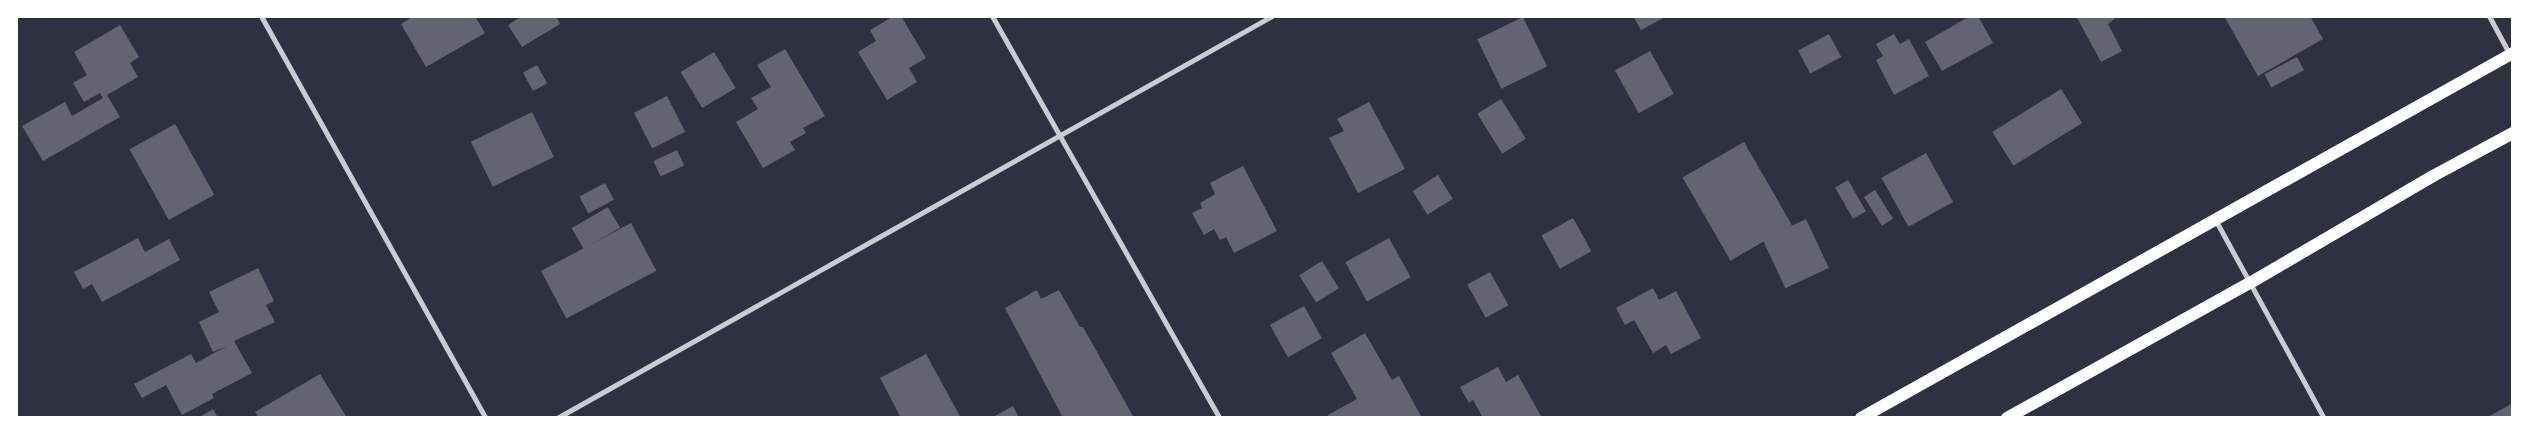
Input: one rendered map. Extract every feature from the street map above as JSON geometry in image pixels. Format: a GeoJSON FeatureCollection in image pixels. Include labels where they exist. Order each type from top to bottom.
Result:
{"type":"FeatureCollection","features":[{"type":"Feature","properties":{"kind":"main road"},"geometry":{"type":"LineString","coordinates":[[1861,418],[2214,218],[2512,56]]}},
{"type":"Feature","properties":{"kind":"main road"},"geometry":{"type":"LineString","coordinates":[[2007,418],[2250,283],[2433,176],[2513,133]]}},
{"type":"Feature","properties":{"kind":"street"},"geometry":{"type":"LineString","coordinates":[[261,16],[486,418]]}},
{"type":"Feature","properties":{"kind":"street"},"geometry":{"type":"LineString","coordinates":[[992,16],[1219,418]]}},
{"type":"Feature","properties":{"kind":"street"},"geometry":{"type":"LineString","coordinates":[[557,418],[1060,137],[1092,117],[1272,16]]}},
{"type":"Feature","properties":{"kind":"street"},"geometry":{"type":"LineString","coordinates":[[2489,16],[2512,56]]}},
{"type":"Feature","properties":{"kind":"street"},"geometry":{"type":"LineString","coordinates":[[2214,218],[2324,418]]}},
{"type":"Feature","properties":{"kind":"building"},"geometry":{"type":"Polygon","coordinates":[[[414,16],[475,16],[485,33],[426,67],[401,24],[414,16]]]}},
{"type":"Feature","properties":{"kind":"building"},"geometry":{"type":"Polygon","coordinates":[[[522,16],[556,16],[560,24],[522,47],[508,25],[522,16]]]}},
{"type":"Feature","properties":{"kind":"building"},"geometry":{"type":"Polygon","coordinates":[[[894,16],[901,16],[926,58],[909,68],[917,82],[887,100],[858,52],[876,41],[870,30],[894,16]]]}},
{"type":"Feature","properties":{"kind":"building"},"geometry":{"type":"Polygon","coordinates":[[[1633,16],[1667,16],[1641,30],[1633,16]]]}},
{"type":"Feature","properties":{"kind":"building"},"geometry":{"type":"Polygon","coordinates":[[[1970,16],[1978,16],[1993,43],[1942,71],[1925,42],[1970,16]]]}},
{"type":"Feature","properties":{"kind":"building"},"geometry":{"type":"Polygon","coordinates":[[[2076,16],[2118,16],[2108,24],[2122,51],[2101,62],[2076,16]]]}},
{"type":"Feature","properties":{"kind":"building"},"geometry":{"type":"Polygon","coordinates":[[[2224,16],[2310,16],[2323,39],[2258,76],[2224,16]]]}},
{"type":"Feature","properties":{"kind":"building"},"geometry":{"type":"Polygon","coordinates":[[[1523,17],[1547,66],[1501,89],[1477,39],[1523,17]]]}},
{"type":"Feature","properties":{"kind":"building"},"geometry":{"type":"Polygon","coordinates":[[[120,25],[139,57],[130,63],[138,77],[107,95],[120,117],[43,161],[22,126],[65,102],[72,116],[103,98],[100,93],[84,102],[73,83],[87,75],[74,52],[120,25]]]}},
{"type":"Feature","properties":{"kind":"building"},"geometry":{"type":"Polygon","coordinates":[[[1829,34],[1841,57],[1810,73],[1798,50],[1829,34]]]}},
{"type":"Feature","properties":{"kind":"building"},"geometry":{"type":"Polygon","coordinates":[[[1894,34],[1900,44],[1909,39],[1929,76],[1894,95],[1876,60],[1883,56],[1876,44],[1894,34]]]}},
{"type":"Feature","properties":{"kind":"building"},"geometry":{"type":"Polygon","coordinates":[[[785,49],[825,116],[803,128],[806,133],[790,142],[795,150],[763,168],[736,122],[758,109],[751,98],[771,87],[757,65],[785,49]]]}},
{"type":"Feature","properties":{"kind":"building"},"geometry":{"type":"Polygon","coordinates":[[[1650,51],[1674,94],[1639,113],[1615,70],[1650,51]]]}},
{"type":"Feature","properties":{"kind":"building"},"geometry":{"type":"Polygon","coordinates":[[[714,52],[736,88],[702,108],[681,72],[714,52]]]}},
{"type":"Feature","properties":{"kind":"building"},"geometry":{"type":"Polygon","coordinates":[[[2297,57],[2304,70],[2271,88],[2264,74],[2297,57]]]}},
{"type":"Feature","properties":{"kind":"building"},"geometry":{"type":"Polygon","coordinates":[[[537,65],[547,83],[533,91],[523,73],[537,65]]]}},
{"type":"Feature","properties":{"kind":"building"},"geometry":{"type":"Polygon","coordinates":[[[2061,89],[2082,123],[2014,166],[1992,132],[2061,89]]]}},
{"type":"Feature","properties":{"kind":"building"},"geometry":{"type":"Polygon","coordinates":[[[667,96],[685,132],[652,148],[634,113],[667,96]]]}},
{"type":"Feature","properties":{"kind":"building"},"geometry":{"type":"Polygon","coordinates":[[[1501,99],[1526,139],[1502,154],[1477,114],[1501,99]]]}},
{"type":"Feature","properties":{"kind":"building"},"geometry":{"type":"Polygon","coordinates":[[[1369,102],[1405,169],[1358,193],[1329,138],[1344,131],[1337,119],[1369,102]]]}},
{"type":"Feature","properties":{"kind":"building"},"geometry":{"type":"Polygon","coordinates":[[[532,112],[554,157],[493,187],[471,142],[532,112]]]}},
{"type":"Feature","properties":{"kind":"building"},"geometry":{"type":"Polygon","coordinates":[[[175,124],[214,195],[169,220],[130,149],[175,124]]]}},
{"type":"Feature","properties":{"kind":"building"},"geometry":{"type":"Polygon","coordinates":[[[1744,142],[1792,225],[1731,261],[1683,178],[1744,142]]]}},
{"type":"Feature","properties":{"kind":"building"},"geometry":{"type":"Polygon","coordinates":[[[677,150],[684,165],[661,176],[653,161],[677,150]]]}},
{"type":"Feature","properties":{"kind":"building"},"geometry":{"type":"Polygon","coordinates":[[[1926,153],[1953,202],[1909,227],[1881,178],[1926,153]]]}},
{"type":"Feature","properties":{"kind":"building"},"geometry":{"type":"Polygon","coordinates":[[[1243,166],[1277,231],[1234,253],[1226,237],[1220,240],[1214,229],[1204,235],[1192,213],[1202,208],[1200,203],[1215,194],[1210,183],[1243,166]]]}},
{"type":"Feature","properties":{"kind":"building"},"geometry":{"type":"Polygon","coordinates":[[[1438,175],[1453,199],[1427,215],[1413,191],[1438,175]]]}},
{"type":"Feature","properties":{"kind":"building"},"geometry":{"type":"Polygon","coordinates":[[[1848,180],[1866,211],[1853,219],[1835,188],[1848,180]]]}},
{"type":"Feature","properties":{"kind":"building"},"geometry":{"type":"Polygon","coordinates":[[[605,183],[614,200],[588,213],[579,197],[605,183]]]}},
{"type":"Feature","properties":{"kind":"building"},"geometry":{"type":"Polygon","coordinates":[[[1875,190],[1893,219],[1882,226],[1864,197],[1875,190]]]}},
{"type":"Feature","properties":{"kind":"building"},"geometry":{"type":"Polygon","coordinates":[[[608,207],[620,228],[584,249],[572,228],[608,207]]]}},
{"type":"Feature","properties":{"kind":"building"},"geometry":{"type":"Polygon","coordinates":[[[1573,218],[1591,251],[1560,269],[1542,235],[1573,218]]]}},
{"type":"Feature","properties":{"kind":"building"},"geometry":{"type":"Polygon","coordinates":[[[1806,219],[1829,268],[1785,288],[1762,239],[1806,219]]]}},
{"type":"Feature","properties":{"kind":"building"},"geometry":{"type":"Polygon","coordinates":[[[631,223],[656,271],[566,319],[541,271],[631,223]]]}},
{"type":"Feature","properties":{"kind":"building"},"geometry":{"type":"Polygon","coordinates":[[[138,238],[145,252],[169,239],[180,260],[102,302],[92,284],[83,289],[74,272],[138,238]]]}},
{"type":"Feature","properties":{"kind":"building"},"geometry":{"type":"Polygon","coordinates":[[[1389,238],[1411,277],[1367,302],[1345,262],[1389,238]]]}},
{"type":"Feature","properties":{"kind":"building"},"geometry":{"type":"Polygon","coordinates":[[[1322,261],[1339,288],[1316,302],[1299,275],[1322,261]]]}},
{"type":"Feature","properties":{"kind":"building"},"geometry":{"type":"Polygon","coordinates":[[[258,268],[274,301],[266,305],[275,322],[234,341],[252,373],[212,394],[214,398],[182,415],[166,385],[142,398],[134,384],[191,354],[196,363],[227,346],[213,352],[199,322],[219,312],[209,292],[258,268]]]}},
{"type":"Feature","properties":{"kind":"building"},"geometry":{"type":"Polygon","coordinates":[[[1490,272],[1508,305],[1486,318],[1467,285],[1490,272]]]}},
{"type":"Feature","properties":{"kind":"building"},"geometry":{"type":"Polygon","coordinates":[[[1653,288],[1659,300],[1676,291],[1701,338],[1671,354],[1666,345],[1653,353],[1634,320],[1625,325],[1616,308],[1653,288]]]}},
{"type":"Feature","properties":{"kind":"building"},"geometry":{"type":"Polygon","coordinates":[[[1037,290],[1041,299],[1059,290],[1080,327],[1083,327],[1134,418],[1063,418],[1005,308],[1037,290]]]}},
{"type":"Feature","properties":{"kind":"building"},"geometry":{"type":"Polygon","coordinates":[[[1304,306],[1322,338],[1288,357],[1270,325],[1304,306]]]}},
{"type":"Feature","properties":{"kind":"building"},"geometry":{"type":"Polygon","coordinates":[[[1365,333],[1392,380],[1399,376],[1421,416],[1329,418],[1328,415],[1357,399],[1331,353],[1365,333]]]}},
{"type":"Feature","properties":{"kind":"building"},"geometry":{"type":"Polygon","coordinates":[[[926,354],[961,418],[901,418],[880,378],[926,354]]]}},
{"type":"Feature","properties":{"kind":"building"},"geometry":{"type":"Polygon","coordinates":[[[1498,367],[1506,382],[1518,375],[1542,418],[1483,418],[1473,400],[1469,403],[1460,387],[1498,367]]]}},
{"type":"Feature","properties":{"kind":"building"},"geometry":{"type":"Polygon","coordinates":[[[320,374],[347,418],[259,418],[255,412],[320,374]]]}},
{"type":"Feature","properties":{"kind":"building"},"geometry":{"type":"Polygon","coordinates":[[[2513,403],[2513,418],[2486,418],[2513,403]]]}},
{"type":"Feature","properties":{"kind":"building"},"geometry":{"type":"Polygon","coordinates":[[[1013,406],[1019,418],[991,418],[1013,406]]]}},
{"type":"Feature","properties":{"kind":"building"},"geometry":{"type":"Polygon","coordinates":[[[213,409],[218,418],[198,418],[213,409]]]}}]}
